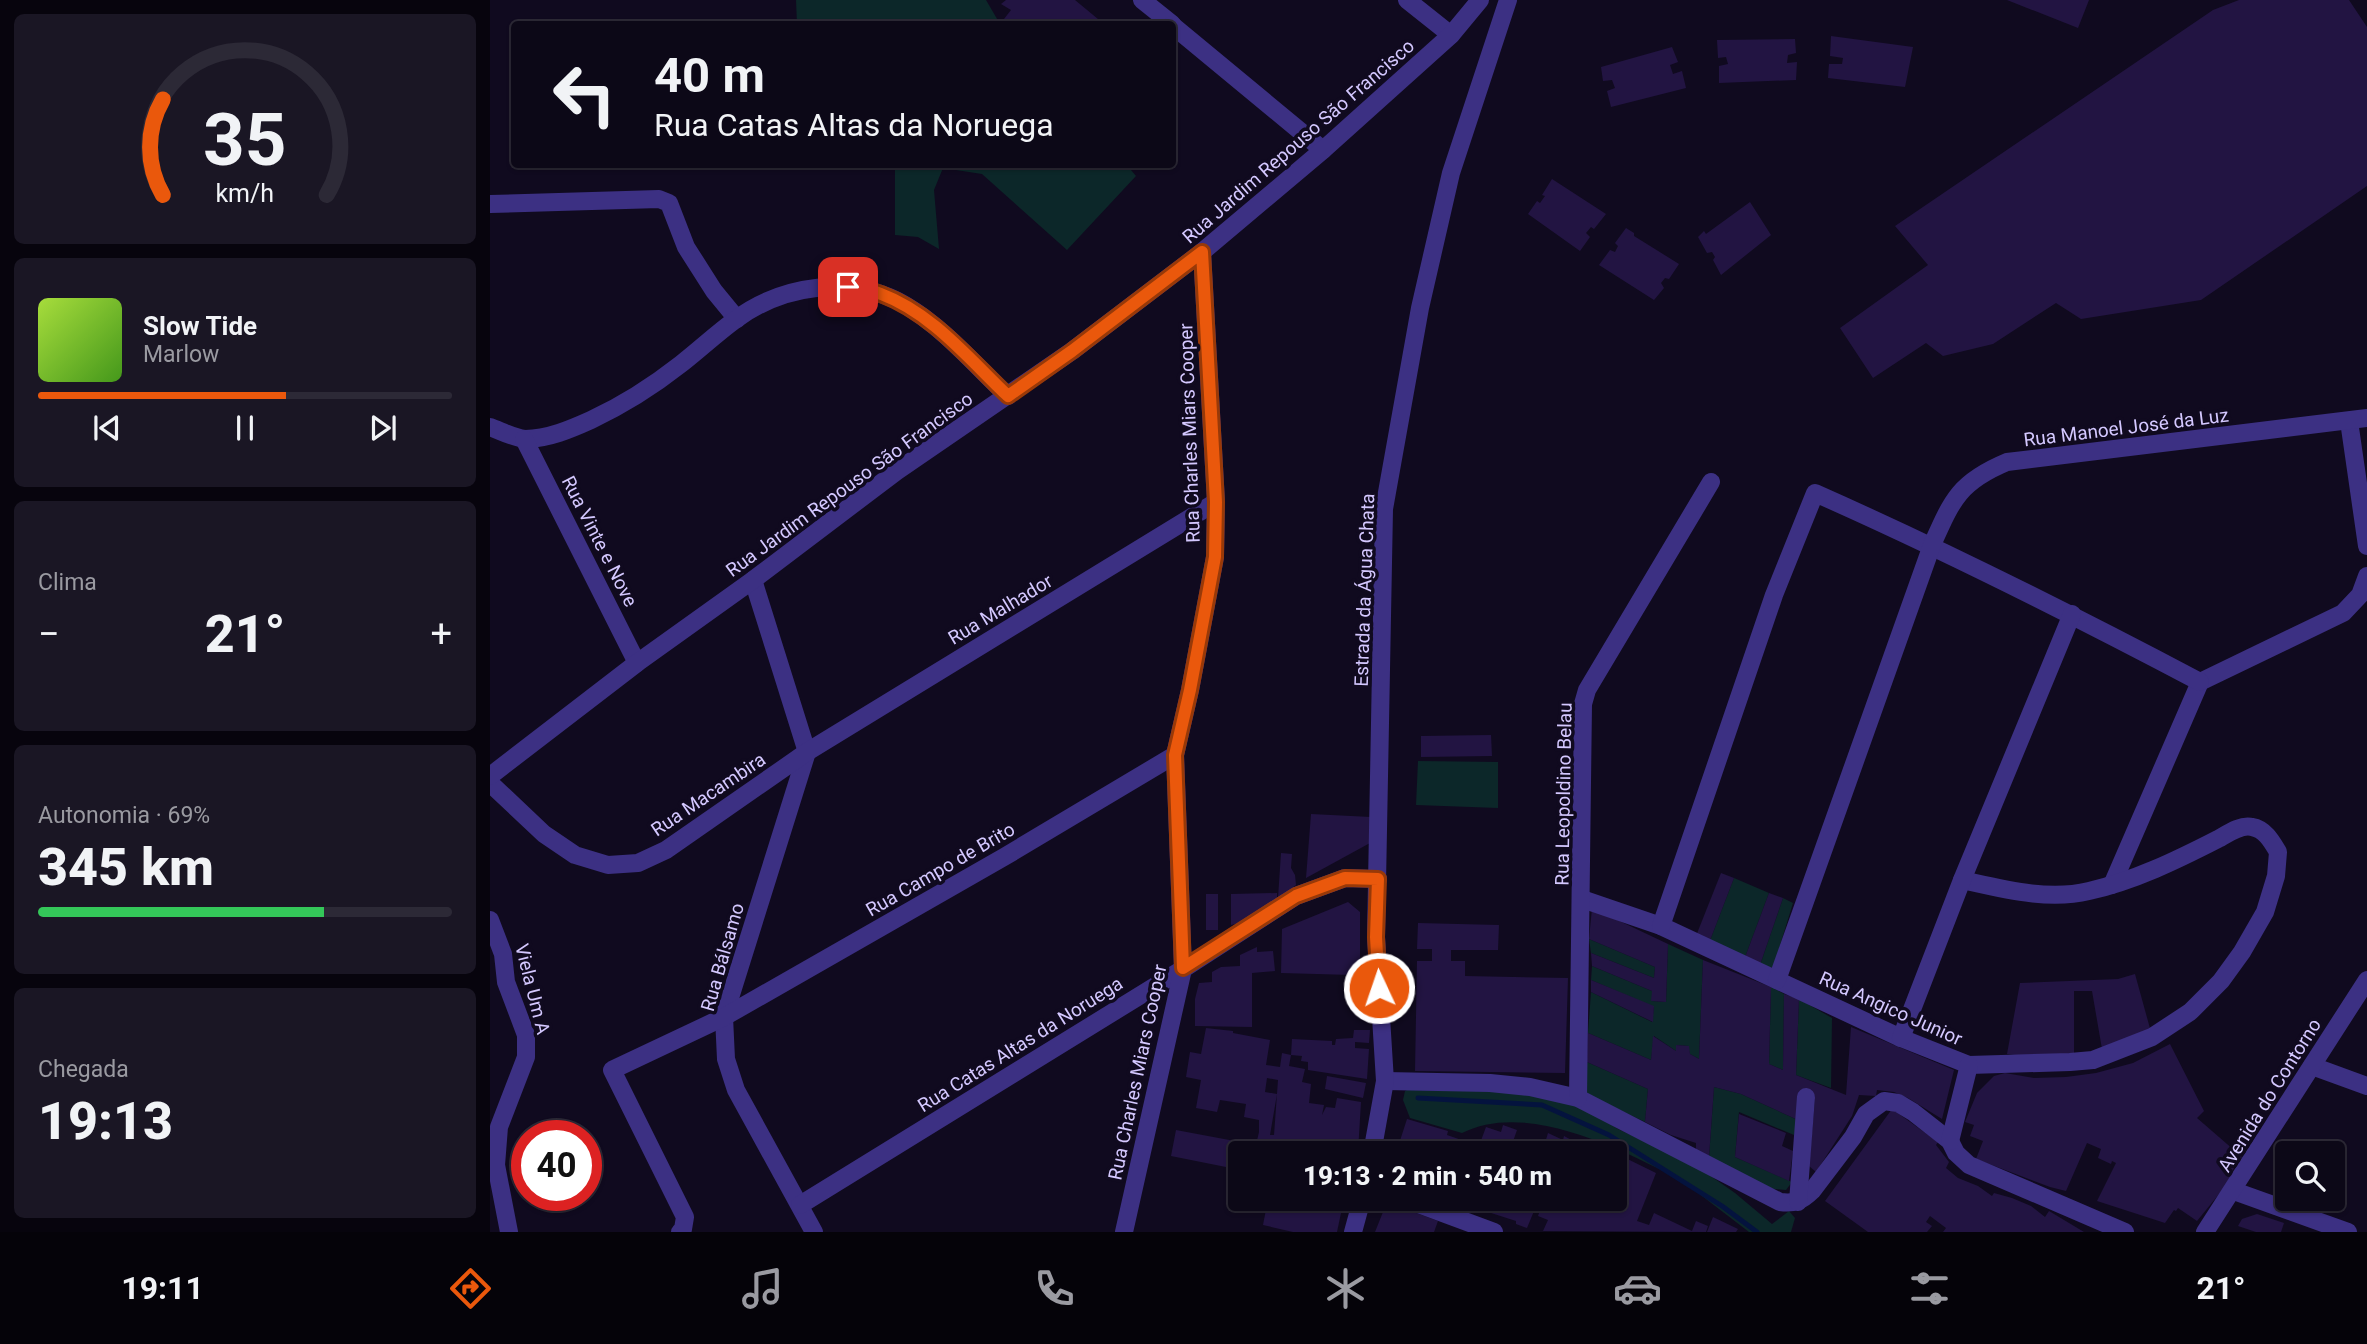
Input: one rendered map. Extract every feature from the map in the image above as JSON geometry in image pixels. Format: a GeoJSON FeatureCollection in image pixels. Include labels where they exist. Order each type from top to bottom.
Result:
{"type":"FeatureCollection","features":[{"type":"Feature","properties":{"kind":"street"},"geometry":{"type":"LineString","coordinates":[[1142,0],[1167,21]]}},
{"type":"Feature","properties":{"kind":"street"},"geometry":{"type":"LineString","coordinates":[[1407,0],[1451,35]]}},
{"type":"Feature","properties":{"kind":"street","name":"Rua Jardim Repouso São Francisco"},"geometry":{"type":"LineString","coordinates":[[490,776],[897,471],[1072,351],[1202,252],[1324,150],[1451,35],[1480,0]]}},
{"type":"Feature","properties":{"kind":"street","name":"Estrada da Água Chata"},"geometry":{"type":"LineString","coordinates":[[1374,1141],[1385,1081],[1376,937],[1384,509],[1420,308],[1451,173],[1508,0]]}},
{"type":"Feature","properties":{"kind":"street"},"geometry":{"type":"LineString","coordinates":[[1176,28],[1324,150]]}},
{"type":"Feature","properties":{"kind":"street"},"geometry":{"type":"LineString","coordinates":[[490,204],[659,199],[669,203],[686,247],[714,291],[737,318]]}},
{"type":"Feature","properties":{"kind":"street","name":"Rua Charles Miars Cooper"},"geometry":{"type":"LineString","coordinates":[[1124,1232],[1183,968],[1175,755],[1215,557],[1216,502],[1202,252]]}},
{"type":"Feature","properties":{"kind":"street"},"geometry":{"type":"LineString","coordinates":[[490,427],[524,439],[565,432],[610,411],[672,371],[737,318],[778,296],[815,287],[848,287],[878,293],[904,304],[935,326],[1008,396]]}},
{"type":"Feature","properties":{"kind":"street","name":"Rua Manoel José da Luz"},"geometry":{"type":"LineString","coordinates":[[1777,980],[1932,545],[1950,504],[1968,483],[2007,462],[2367,418]]}},
{"type":"Feature","properties":{"kind":"street"},"geometry":{"type":"LineString","coordinates":[[2349,421],[2367,546]]}},
{"type":"Feature","properties":{"kind":"street","name":"Rua Vinte e Nove"},"geometry":{"type":"LineString","coordinates":[[524,439],[638,663]]}},
{"type":"Feature","properties":{"kind":"street","name":"Rua Leopoldino Belau"},"geometry":{"type":"LineString","coordinates":[[1578,1098],[1584,704],[1587,690],[1711,482]]}},
{"type":"Feature","properties":{"kind":"street"},"geometry":{"type":"LineString","coordinates":[[1661,926],[1774,595],[1815,493],[1932,545],[2072,614],[2200,682]]}},
{"type":"Feature","properties":{"kind":"street","name":"Rua Malhador"},"geometry":{"type":"LineString","coordinates":[[807,752],[1216,502]]}},
{"type":"Feature","properties":{"kind":"street"},"geometry":{"type":"LineString","coordinates":[[1962,880],[2011,890],[2061,895],[2112,885],[2200,682],[2343,612],[2361,595],[2367,576]]}},
{"type":"Feature","properties":{"kind":"street"},"geometry":{"type":"LineString","coordinates":[[753,580],[807,752]]}},
{"type":"Feature","properties":{"kind":"street"},"geometry":{"type":"LineString","coordinates":[[1901,1038],[1962,880],[2072,614]]}},
{"type":"Feature","properties":{"kind":"street","name":"Rua Macambira"},"geometry":{"type":"LineString","coordinates":[[490,783],[544,834],[575,855],[608,865],[638,863],[666,850],[807,752]]}},
{"type":"Feature","properties":{"kind":"street","name":"Rua Bálsamo"},"geometry":{"type":"LineString","coordinates":[[807,752],[724,1017],[726,1059],[736,1090],[814,1232]]}},
{"type":"Feature","properties":{"kind":"street","name":"Rua Campo de Brito"},"geometry":{"type":"LineString","coordinates":[[680,1232],[685,1217],[612,1070],[724,1017],[1003,858],[1175,755]]}},
{"type":"Feature","properties":{"kind":"street","name":"Rua Angico Junior"},"geometry":{"type":"LineString","coordinates":[[1581,899],[1661,926],[1901,1038],[1969,1065],[2093,1060],[2152,1037],[2190,1012],[2221,981],[2242,952],[2265,912],[2276,876],[2278,852],[2265,833],[2251,826],[2235,830],[2158,868],[2112,885]]}},
{"type":"Feature","properties":{"kind":"street","name":"Rua Catas Altas da Noruega"},"geometry":{"type":"LineString","coordinates":[[800,1205],[1296,896],[1345,878],[1378,879]]}},
{"type":"Feature","properties":{"kind":"street","name":"Viela Um A"},"geometry":{"type":"LineString","coordinates":[[490,920],[503,954],[506,982],[526,1035],[526,1057],[494,1129],[496,1165],[509,1232]]}},
{"type":"Feature","properties":{"kind":"street","name":"Avenida do Contorno"},"geometry":{"type":"LineString","coordinates":[[2205,1232],[2234,1191],[2367,980]]}},
{"type":"Feature","properties":{"kind":"street"},"geometry":{"type":"LineString","coordinates":[[1950,1141],[1969,1065]]}},
{"type":"Feature","properties":{"kind":"street"},"geometry":{"type":"LineString","coordinates":[[2312,1066],[2367,1086]]}},
{"type":"Feature","properties":{"kind":"street"},"geometry":{"type":"LineString","coordinates":[[1385,1081],[1517,1086],[1578,1098],[1780,1202],[1798,1202],[1812,1191],[1853,1137],[1866,1114],[1884,1101],[1898,1103],[1950,1141],[1956,1153],[1969,1165],[2125,1232]]}},
{"type":"Feature","properties":{"kind":"street"},"geometry":{"type":"LineString","coordinates":[[1798,1202],[1806,1097]]}},
{"type":"Feature","properties":{"kind":"street"},"geometry":{"type":"LineString","coordinates":[[2234,1191],[2348,1232]]}},
{"type":"Feature","properties":{"kind":"street"},"geometry":{"type":"LineString","coordinates":[[1353,1232],[1359,1211]]}},
{"type":"Feature","properties":{"kind":"street"},"geometry":{"type":"LineString","coordinates":[[1437,1211],[1494,1232]]}},
{"type":"Feature","properties":{"kind":"green space"},"geometry":{"type":"Polygon","coordinates":[[[796,0],[986,0],[998,21],[797,21],[796,0]]]}},
{"type":"Feature","properties":{"kind":"green space"},"geometry":{"type":"Polygon","coordinates":[[[895,168],[943,168],[934,190],[939,249],[918,237],[895,235],[895,168]]]}},
{"type":"Feature","properties":{"kind":"green space"},"geometry":{"type":"Polygon","coordinates":[[[943,168],[1129,168],[1136,176],[1067,250],[982,174],[943,168]]]}},
{"type":"Feature","properties":{"kind":"green space"},"geometry":{"type":"Polygon","coordinates":[[[1418,761],[1498,762],[1498,808],[1416,805],[1418,761]]]}},
{"type":"Feature","properties":{"kind":"green space"},"geometry":{"type":"Polygon","coordinates":[[[1734,878],[1769,893],[1744,960],[1709,943],[1734,878]]]}},
{"type":"Feature","properties":{"kind":"green space"},"geometry":{"type":"Polygon","coordinates":[[[1783,898],[1793,903],[1773,968],[1760,965],[1783,898]]]}},
{"type":"Feature","properties":{"kind":"green space"},"geometry":{"type":"Polygon","coordinates":[[[1589,939],[1655,967],[1654,978],[1591,953],[1589,939]]]}},
{"type":"Feature","properties":{"kind":"green space"},"geometry":{"type":"Polygon","coordinates":[[[1668,944],[1703,960],[1699,1059],[1690,1054],[1688,1046],[1676,1045],[1676,1051],[1654,1036],[1651,1060],[1588,1033],[1591,992],[1652,1022],[1654,1007],[1591,980],[1592,966],[1652,991],[1652,1001],[1666,1002],[1668,944]]]}},
{"type":"Feature","properties":{"kind":"green space"},"geometry":{"type":"Polygon","coordinates":[[[1771,987],[1784,994],[1783,1070],[1769,1064],[1771,987]]]}},
{"type":"Feature","properties":{"kind":"green space"},"geometry":{"type":"Polygon","coordinates":[[[1799,999],[1832,1018],[1831,1088],[1796,1075],[1799,999]]]}},
{"type":"Feature","properties":{"kind":"green space"},"geometry":{"type":"Polygon","coordinates":[[[1587,1062],[1648,1089],[1645,1122],[1584,1093],[1587,1062]]]}},
{"type":"Feature","properties":{"kind":"green space"},"geometry":{"type":"Polygon","coordinates":[[[1414,1086],[1551,1096],[1593,1113],[1618,1129],[1695,1165],[1735,1193],[1772,1224],[1789,1211],[1795,1218],[1791,1232],[1749,1232],[1702,1196],[1695,1187],[1627,1154],[1627,1141],[1596,1141],[1550,1127],[1519,1122],[1489,1124],[1462,1133],[1410,1118],[1403,1100],[1405,1091],[1414,1086]]]}},
{"type":"Feature","properties":{"kind":"green space"},"geometry":{"type":"Polygon","coordinates":[[[1714,1087],[1741,1094],[1798,1120],[1794,1135],[1739,1112],[1735,1157],[1792,1182],[1786,1190],[1765,1188],[1709,1157],[1714,1087]]]}},
{"type":"Feature","properties":{"kind":"building"},"geometry":{"type":"Polygon","coordinates":[[[1006,0],[1075,0],[1100,21],[1007,21],[1004,19],[1011,10],[1001,4],[1006,0]]]}},
{"type":"Feature","properties":{"kind":"building"},"geometry":{"type":"Polygon","coordinates":[[[2007,0],[2089,0],[2078,28],[2007,0]]]}},
{"type":"Feature","properties":{"kind":"building"},"geometry":{"type":"Polygon","coordinates":[[[2239,0],[2349,0],[2367,27],[2367,186],[2201,300],[2081,319],[2056,303],[1993,344],[1943,356],[1926,343],[1873,378],[1840,328],[1928,265],[1895,226],[2213,10],[2239,0]]]}},
{"type":"Feature","properties":{"kind":"building"},"geometry":{"type":"Polygon","coordinates":[[[1831,36],[1913,47],[1905,87],[1828,78],[1829,64],[1842,64],[1843,58],[1830,56],[1831,36]]]}},
{"type":"Feature","properties":{"kind":"building"},"geometry":{"type":"Polygon","coordinates":[[[1795,39],[1796,53],[1788,55],[1787,63],[1797,62],[1796,80],[1719,83],[1719,66],[1728,64],[1726,57],[1718,58],[1717,40],[1795,39]]]}},
{"type":"Feature","properties":{"kind":"building"},"geometry":{"type":"Polygon","coordinates":[[[1672,47],[1678,62],[1670,65],[1673,74],[1682,71],[1686,88],[1611,107],[1607,91],[1615,88],[1612,80],[1603,81],[1601,67],[1672,47]]]}},
{"type":"Feature","properties":{"kind":"building"},"geometry":{"type":"Polygon","coordinates":[[[1552,179],[1606,214],[1594,229],[1591,227],[1586,233],[1590,237],[1580,251],[1528,214],[1537,201],[1540,203],[1545,196],[1542,195],[1552,179]]]}},
{"type":"Feature","properties":{"kind":"building"},"geometry":{"type":"Polygon","coordinates":[[[1750,202],[1771,235],[1721,275],[1712,252],[1707,253],[1698,237],[1750,202]]]}},
{"type":"Feature","properties":{"kind":"building"},"geometry":{"type":"Polygon","coordinates":[[[1626,228],[1634,233],[1634,236],[1679,264],[1669,279],[1665,278],[1661,283],[1664,288],[1654,300],[1599,265],[1610,250],[1615,252],[1618,246],[1615,243],[1626,228]]]}},
{"type":"Feature","properties":{"kind":"building"},"geometry":{"type":"Polygon","coordinates":[[[1491,735],[1492,756],[1421,757],[1421,736],[1491,735]]]}},
{"type":"Feature","properties":{"kind":"building"},"geometry":{"type":"Polygon","coordinates":[[[1311,814],[1371,817],[1370,843],[1306,878],[1311,814]]]}},
{"type":"Feature","properties":{"kind":"building"},"geometry":{"type":"Polygon","coordinates":[[[1281,853],[1292,854],[1291,868],[1296,885],[1278,898],[1281,853]]]}},
{"type":"Feature","properties":{"kind":"building"},"geometry":{"type":"Polygon","coordinates":[[[1721,873],[1734,878],[1709,943],[1696,936],[1721,873]]]}},
{"type":"Feature","properties":{"kind":"building"},"geometry":{"type":"Polygon","coordinates":[[[1277,893],[1277,900],[1245,922],[1231,925],[1231,894],[1277,893]]]}},
{"type":"Feature","properties":{"kind":"building"},"geometry":{"type":"Polygon","coordinates":[[[1769,893],[1783,898],[1760,965],[1744,960],[1769,893]]]}},
{"type":"Feature","properties":{"kind":"building"},"geometry":{"type":"Polygon","coordinates":[[[1206,894],[1218,894],[1218,930],[1206,930],[1206,894]]]}},
{"type":"Feature","properties":{"kind":"building"},"geometry":{"type":"Polygon","coordinates":[[[1348,902],[1360,912],[1360,975],[1370,975],[1369,1009],[1356,1009],[1356,1002],[1351,1002],[1352,975],[1281,973],[1282,929],[1348,902]]]}},
{"type":"Feature","properties":{"kind":"building"},"geometry":{"type":"Polygon","coordinates":[[[1592,908],[1668,944],[1666,1002],[1651,1001],[1652,991],[1592,966],[1591,953],[1654,978],[1655,967],[1589,939],[1592,908]]]}},
{"type":"Feature","properties":{"kind":"building"},"geometry":{"type":"Polygon","coordinates":[[[1418,923],[1499,925],[1498,950],[1451,950],[1451,961],[1465,961],[1465,976],[1568,978],[1565,1073],[1415,1071],[1417,961],[1432,961],[1432,949],[1417,949],[1418,923]]]}},
{"type":"Feature","properties":{"kind":"building"},"geometry":{"type":"Polygon","coordinates":[[[1257,947],[1257,952],[1273,951],[1275,971],[1252,973],[1252,1027],[1195,1026],[1195,999],[1199,983],[1212,982],[1212,972],[1221,967],[1240,966],[1240,955],[1257,947]]]}},
{"type":"Feature","properties":{"kind":"building"},"geometry":{"type":"Polygon","coordinates":[[[1703,960],[1771,987],[1769,1064],[1783,1070],[1784,994],[1799,999],[1796,1075],[1846,1095],[1851,1027],[1954,1070],[1942,1119],[1894,1092],[1877,1090],[1876,1096],[1859,1095],[1852,1116],[1816,1172],[1809,1166],[1815,1099],[1802,1093],[1798,1120],[1741,1094],[1714,1087],[1709,1157],[1696,1151],[1696,1143],[1671,1135],[1645,1122],[1648,1089],[1587,1062],[1588,1033],[1651,1060],[1653,1036],[1676,1051],[1676,1045],[1689,1046],[1690,1054],[1699,1059],[1703,960]]]}},
{"type":"Feature","properties":{"kind":"building"},"geometry":{"type":"Polygon","coordinates":[[[2135,974],[2151,1032],[2102,1049],[2092,991],[2074,991],[2074,1054],[2041,1058],[2007,1054],[2020,983],[2118,979],[2135,974]]]}},
{"type":"Feature","properties":{"kind":"building"},"geometry":{"type":"Polygon","coordinates":[[[1591,980],[1654,1006],[1653,1022],[1591,992],[1591,980]]]}},
{"type":"Feature","properties":{"kind":"building"},"geometry":{"type":"Polygon","coordinates":[[[1206,1028],[1270,1040],[1266,1065],[1280,1067],[1282,1053],[1291,1055],[1289,1066],[1305,1069],[1302,1082],[1311,1084],[1309,1103],[1324,1105],[1322,1115],[1326,1107],[1335,1108],[1337,1098],[1361,1102],[1359,1141],[1257,1141],[1259,1120],[1244,1117],[1246,1104],[1220,1100],[1217,1112],[1196,1108],[1201,1080],[1186,1077],[1190,1052],[1201,1054],[1206,1028]],[[1267,1078],[1265,1092],[1277,1094],[1278,1080],[1267,1078]],[[1277,1094],[1270,1135],[1274,1135],[1277,1094]]]}},
{"type":"Feature","properties":{"kind":"building"},"geometry":{"type":"Polygon","coordinates":[[[1354,1030],[1370,1030],[1369,1043],[1355,1042],[1355,1048],[1369,1049],[1367,1079],[1308,1070],[1308,1062],[1301,1061],[1302,1056],[1291,1055],[1292,1039],[1332,1041],[1332,1045],[1335,1045],[1336,1039],[1353,1038],[1354,1030]]]}},
{"type":"Feature","properties":{"kind":"building"},"geometry":{"type":"Polygon","coordinates":[[[2170,1044],[2204,1111],[2197,1118],[2242,1157],[2230,1174],[2233,1177],[2197,1221],[2178,1208],[2165,1223],[2097,1201],[2116,1163],[2112,1161],[2111,1164],[2098,1158],[2101,1149],[2087,1143],[2066,1191],[1976,1159],[1983,1141],[1970,1136],[1974,1125],[1965,1122],[1977,1093],[1994,1076],[2005,1073],[2034,1078],[2096,1073],[2133,1063],[2170,1044]]]}},
{"type":"Feature","properties":{"kind":"building"},"geometry":{"type":"Polygon","coordinates":[[[1327,1076],[1366,1083],[1363,1098],[1325,1089],[1327,1076]]]}},
{"type":"Feature","properties":{"kind":"building"},"geometry":{"type":"Polygon","coordinates":[[[1892,1109],[1938,1142],[1936,1145],[1949,1162],[1946,1168],[1958,1178],[1978,1186],[1992,1196],[1994,1193],[2031,1206],[2045,1217],[2049,1211],[2084,1232],[1943,1232],[1946,1228],[1930,1216],[1926,1222],[1932,1226],[1927,1232],[1868,1232],[1825,1201],[1892,1109]]]}},
{"type":"Feature","properties":{"kind":"building"},"geometry":{"type":"Polygon","coordinates":[[[1739,1114],[1786,1133],[1782,1146],[1793,1151],[1789,1181],[1735,1157],[1739,1114]]]}},
{"type":"Feature","properties":{"kind":"building"},"geometry":{"type":"Polygon","coordinates":[[[1407,1119],[1448,1131],[1447,1135],[1464,1141],[1400,1141],[1407,1119]]]}},
{"type":"Feature","properties":{"kind":"building"},"geometry":{"type":"Polygon","coordinates":[[[1503,1125],[1517,1130],[1513,1141],[1481,1141],[1486,1127],[1501,1132],[1503,1125]]]}},
{"type":"Feature","properties":{"kind":"building"},"geometry":{"type":"Polygon","coordinates":[[[1176,1130],[1235,1141],[1228,1141],[1228,1167],[1171,1156],[1176,1130]]]}},
{"type":"Feature","properties":{"kind":"building"},"geometry":{"type":"Polygon","coordinates":[[[1548,1133],[1563,1140],[1564,1136],[1573,1141],[1546,1141],[1548,1133]]]}},
{"type":"Feature","properties":{"kind":"building"},"geometry":{"type":"Polygon","coordinates":[[[1627,1159],[1656,1173],[1637,1221],[1649,1225],[1654,1213],[1692,1231],[1696,1221],[1708,1226],[1706,1232],[1543,1231],[1548,1220],[1538,1216],[1540,1211],[1627,1211],[1627,1159]]]}},
{"type":"Feature","properties":{"kind":"building"},"geometry":{"type":"Polygon","coordinates":[[[1266,1211],[1341,1213],[1337,1232],[1293,1232],[1263,1225],[1266,1211]]]}},
{"type":"Feature","properties":{"kind":"building"},"geometry":{"type":"Polygon","coordinates":[[[1383,1211],[1411,1211],[1438,1221],[1434,1232],[1375,1232],[1383,1211]]]}},
{"type":"Feature","properties":{"kind":"building"},"geometry":{"type":"Polygon","coordinates":[[[1534,1211],[1527,1228],[1516,1224],[1516,1221],[1488,1212],[1534,1211]]]}},
{"type":"Feature","properties":{"kind":"building"},"geometry":{"type":"Polygon","coordinates":[[[2257,1214],[2284,1223],[2281,1232],[2256,1232],[2238,1226],[2242,1219],[2257,1214]]]}},
{"type":"Feature","properties":{"kind":"building"},"geometry":{"type":"Polygon","coordinates":[[[1713,1217],[1738,1229],[1736,1232],[1707,1232],[1713,1217]]]}},
{"type":"Feature","properties":{"kind":"waterway"},"geometry":{"type":"LineString","coordinates":[[1418,1098],[1542,1105],[1609,1135],[1722,1206],[1757,1232]]}},
{"type":"Feature","properties":{"kind":"route"},"geometry":{"type":"LineString","coordinates":[[848,287],[878,293],[904,304],[935,326],[1008,396],[1202,252],[1216,502],[1215,557],[1175,755],[1183,968],[1296,896],[1345,878],[1378,879],[1376,937],[1379,988]]}}]}
